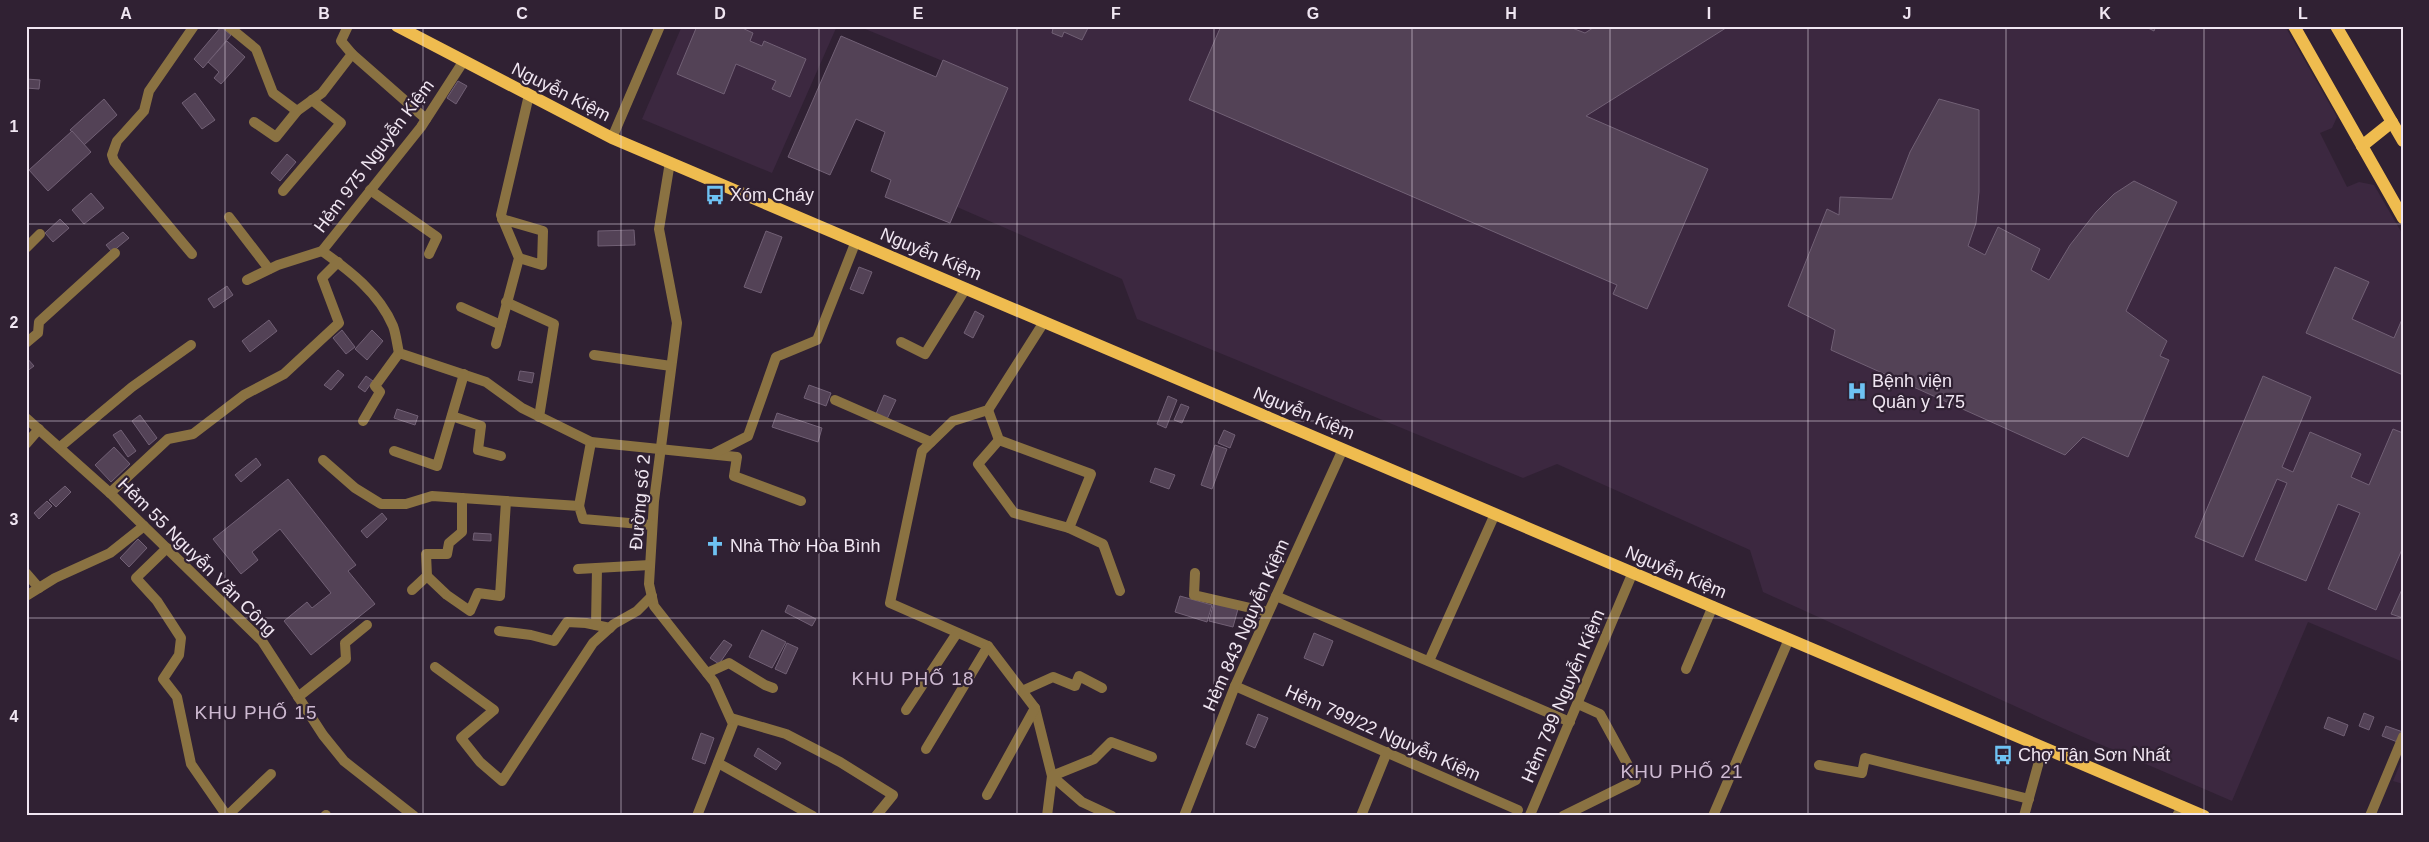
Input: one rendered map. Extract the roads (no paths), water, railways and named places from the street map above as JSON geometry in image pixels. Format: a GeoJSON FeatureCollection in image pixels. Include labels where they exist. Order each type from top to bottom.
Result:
{"type":"FeatureCollection","features":[{"type":"Feature","properties":{"kind":"main road","name":"Nguyễn Kiệm"},"geometry":{"type":"LineString","coordinates":[[397,26],[612,138],[2043,747],[2180,811],[2204,816]]}},
{"type":"Feature","properties":{"kind":"main road"},"geometry":{"type":"LineString","coordinates":[[2294,26],[2403,218]]}},
{"type":"Feature","properties":{"kind":"main road"},"geometry":{"type":"LineString","coordinates":[[2336,26],[2403,141]]}},
{"type":"Feature","properties":{"kind":"main road"},"geometry":{"type":"LineString","coordinates":[[2362,146],[2392,122]]}},
{"type":"Feature","properties":{"kind":"street"},"geometry":{"type":"LineString","coordinates":[[192,254],[114,161],[112,155],[117,141],[144,111],[148,90],[194,26]]}},
{"type":"Feature","properties":{"kind":"street"},"geometry":{"type":"LineString","coordinates":[[228,26],[256,49],[273,93],[297,111]]}},
{"type":"Feature","properties":{"kind":"street"},"geometry":{"type":"LineString","coordinates":[[348,26],[341,41],[352,54],[426,119]]}},
{"type":"Feature","properties":{"kind":"street"},"geometry":{"type":"LineString","coordinates":[[612,138],[660,26]]}},
{"type":"Feature","properties":{"kind":"street"},"geometry":{"type":"LineString","coordinates":[[254,122],[276,137],[297,111],[322,93],[352,54]]}},
{"type":"Feature","properties":{"kind":"street","name":"Hẻm 975 Nguyễn Kiệm"},"geometry":{"type":"LineString","coordinates":[[246,280],[269,269],[322,251],[426,119],[463,62]]}},
{"type":"Feature","properties":{"kind":"street"},"geometry":{"type":"LineString","coordinates":[[496,344],[519,258],[500,215],[529,95]]}},
{"type":"Feature","properties":{"kind":"street"},"geometry":{"type":"LineString","coordinates":[[284,191],[341,123],[312,100]]}},
{"type":"Feature","properties":{"kind":"street","name":"Đường số 2"},"geometry":{"type":"LineString","coordinates":[[670,162],[662,201],[660,229],[677,323],[660,450],[652,525],[649,584],[654,606],[708,673],[731,718]]}},
{"type":"Feature","properties":{"kind":"street"},"geometry":{"type":"LineString","coordinates":[[370,190],[437,237],[429,254]]}},
{"type":"Feature","properties":{"kind":"street"},"geometry":{"type":"LineString","coordinates":[[229,217],[269,269]]}},
{"type":"Feature","properties":{"kind":"street"},"geometry":{"type":"LineString","coordinates":[[502,219],[544,232],[542,265],[519,258]]}},
{"type":"Feature","properties":{"kind":"street"},"geometry":{"type":"LineString","coordinates":[[26,248],[40,234]]}},
{"type":"Feature","properties":{"kind":"street"},"geometry":{"type":"LineString","coordinates":[[713,454],[748,436],[776,357],[817,340],[856,241]]}},
{"type":"Feature","properties":{"kind":"street"},"geometry":{"type":"LineString","coordinates":[[322,251],[338,262],[372,292],[393,327],[398,353],[375,386],[380,392],[363,422]]}},
{"type":"Feature","properties":{"kind":"street"},"geometry":{"type":"LineString","coordinates":[[26,343],[38,333],[39,322],[115,253]]}},
{"type":"Feature","properties":{"kind":"street"},"geometry":{"type":"LineString","coordinates":[[110,493],[168,439],[193,434],[244,395],[284,374],[339,323],[322,278],[338,262]]}},
{"type":"Feature","properties":{"kind":"street"},"geometry":{"type":"LineString","coordinates":[[900,342],[925,354],[966,288]]}},
{"type":"Feature","properties":{"kind":"street"},"geometry":{"type":"LineString","coordinates":[[506,302],[554,324],[539,417]]}},
{"type":"Feature","properties":{"kind":"street"},"geometry":{"type":"LineString","coordinates":[[461,307],[500,325]]}},
{"type":"Feature","properties":{"kind":"street"},"geometry":{"type":"LineString","coordinates":[[1044,322],[988,410],[953,421],[922,451],[890,603],[988,646],[1036,708],[1052,776],[1047,816]]}},
{"type":"Feature","properties":{"kind":"street"},"geometry":{"type":"LineString","coordinates":[[60,447],[132,387],[191,345]]}},
{"type":"Feature","properties":{"kind":"street"},"geometry":{"type":"LineString","coordinates":[[398,353],[486,382],[522,408],[592,442],[737,457],[734,476],[801,501]]}},
{"type":"Feature","properties":{"kind":"street"},"geometry":{"type":"LineString","coordinates":[[594,355],[671,366]]}},
{"type":"Feature","properties":{"kind":"street"},"geometry":{"type":"LineString","coordinates":[[394,451],[437,466],[464,374]]}},
{"type":"Feature","properties":{"kind":"street"},"geometry":{"type":"LineString","coordinates":[[835,400],[931,442]]}},
{"type":"Feature","properties":{"kind":"street"},"geometry":{"type":"LineString","coordinates":[[988,410],[999,440],[1091,474],[1069,528]]}},
{"type":"Feature","properties":{"kind":"street"},"geometry":{"type":"LineString","coordinates":[[452,416],[482,426],[478,450],[501,456]]}},
{"type":"Feature","properties":{"kind":"street","name":"Hẻm 55 Nguyễn Văn Công"},"geometry":{"type":"LineString","coordinates":[[26,418],[110,493],[262,641],[323,735],[344,760],[414,816]]}},
{"type":"Feature","properties":{"kind":"street"},"geometry":{"type":"LineString","coordinates":[[26,444],[39,429]]}},
{"type":"Feature","properties":{"kind":"street"},"geometry":{"type":"LineString","coordinates":[[999,440],[978,464],[1014,513],[1069,528],[1103,544],[1120,591]]}},
{"type":"Feature","properties":{"kind":"street"},"geometry":{"type":"LineString","coordinates":[[592,442],[579,506],[582,519],[652,525]]}},
{"type":"Feature","properties":{"kind":"street","name":"Hẻm 843 Nguyễn Kiệm"},"geometry":{"type":"LineString","coordinates":[[1184,816],[1235,686],[1342,449]]}},
{"type":"Feature","properties":{"kind":"street"},"geometry":{"type":"LineString","coordinates":[[323,460],[355,488],[382,504],[406,504],[432,496],[579,506]]}},
{"type":"Feature","properties":{"kind":"street"},"geometry":{"type":"LineString","coordinates":[[462,498],[462,532],[449,543],[447,554],[426,554],[427,576],[470,611],[478,593],[500,596],[506,501]]}},
{"type":"Feature","properties":{"kind":"street"},"geometry":{"type":"LineString","coordinates":[[1429,661],[1495,514]]}},
{"type":"Feature","properties":{"kind":"street"},"geometry":{"type":"LineString","coordinates":[[26,596],[55,578],[110,553],[144,526]]}},
{"type":"Feature","properties":{"kind":"street"},"geometry":{"type":"LineString","coordinates":[[167,548],[136,578],[157,601],[181,638],[180,655],[163,679],[177,697],[191,764],[227,816],[271,774]]}},
{"type":"Feature","properties":{"kind":"street"},"geometry":{"type":"LineString","coordinates":[[578,569],[650,565]]}},
{"type":"Feature","properties":{"kind":"street"},"geometry":{"type":"LineString","coordinates":[[596,625],[597,568]]}},
{"type":"Feature","properties":{"kind":"street","name":"Hẻm 799 Nguyễn Kiệm"},"geometry":{"type":"LineString","coordinates":[[1517,813],[1531,815],[1633,572]]}},
{"type":"Feature","properties":{"kind":"street"},"geometry":{"type":"LineString","coordinates":[[26,573],[39,588]]}},
{"type":"Feature","properties":{"kind":"street"},"geometry":{"type":"LineString","coordinates":[[1195,573],[1194,595],[1268,612]]}},
{"type":"Feature","properties":{"kind":"street"},"geometry":{"type":"LineString","coordinates":[[412,590],[427,576]]}},
{"type":"Feature","properties":{"kind":"street"},"geometry":{"type":"LineString","coordinates":[[435,667],[494,710],[461,738],[480,762],[502,781],[593,643],[610,628],[637,611],[652,596]]}},
{"type":"Feature","properties":{"kind":"street"},"geometry":{"type":"LineString","coordinates":[[1276,596],[1570,722]]}},
{"type":"Feature","properties":{"kind":"street"},"geometry":{"type":"LineString","coordinates":[[1686,669],[1713,606]]}},
{"type":"Feature","properties":{"kind":"street"},"geometry":{"type":"LineString","coordinates":[[499,631],[531,635],[554,641],[567,622],[610,628]]}},
{"type":"Feature","properties":{"kind":"street"},"geometry":{"type":"LineString","coordinates":[[298,697],[346,659],[344,643],[367,625]]}},
{"type":"Feature","properties":{"kind":"street"},"geometry":{"type":"LineString","coordinates":[[906,710],[957,632]]}},
{"type":"Feature","properties":{"kind":"street"},"geometry":{"type":"LineString","coordinates":[[1713,816],[1789,639]]}},
{"type":"Feature","properties":{"kind":"street"},"geometry":{"type":"LineString","coordinates":[[926,749],[988,646]]}},
{"type":"Feature","properties":{"kind":"street"},"geometry":{"type":"LineString","coordinates":[[708,673],[729,663],[773,688]]}},
{"type":"Feature","properties":{"kind":"street"},"geometry":{"type":"LineString","coordinates":[[1022,691],[1053,677],[1075,686],[1079,676],[1102,688]]}},
{"type":"Feature","properties":{"kind":"street","name":"Hẻm 799/22 Nguyễn Kiệm"},"geometry":{"type":"LineString","coordinates":[[1235,686],[1387,752],[1517,813]]}},
{"type":"Feature","properties":{"kind":"street"},"geometry":{"type":"LineString","coordinates":[[1563,816],[1636,780],[1600,714],[1578,704]]}},
{"type":"Feature","properties":{"kind":"street"},"geometry":{"type":"LineString","coordinates":[[987,795],[1036,708]]}},
{"type":"Feature","properties":{"kind":"street"},"geometry":{"type":"LineString","coordinates":[[696,816],[733,724],[731,718]]}},
{"type":"Feature","properties":{"kind":"street"},"geometry":{"type":"LineString","coordinates":[[731,718],[786,734],[840,762],[893,795],[876,816]]}},
{"type":"Feature","properties":{"kind":"street"},"geometry":{"type":"LineString","coordinates":[[2370,816],[2403,737]]}},
{"type":"Feature","properties":{"kind":"street"},"geometry":{"type":"LineString","coordinates":[[1052,776],[1094,759],[1111,742],[1152,757]]}},
{"type":"Feature","properties":{"kind":"street"},"geometry":{"type":"LineString","coordinates":[[2024,816],[2043,747]]}},
{"type":"Feature","properties":{"kind":"street"},"geometry":{"type":"LineString","coordinates":[[1361,816],[1387,752]]}},
{"type":"Feature","properties":{"kind":"street"},"geometry":{"type":"LineString","coordinates":[[1819,765],[1862,773],[1865,758],[2029,799]]}},
{"type":"Feature","properties":{"kind":"street"},"geometry":{"type":"LineString","coordinates":[[718,763],[813,816]]}},
{"type":"Feature","properties":{"kind":"street"},"geometry":{"type":"LineString","coordinates":[[1052,776],[1082,802],[1112,816]]}},
{"type":"Feature","properties":{"kind":"place","name":"Xóm Cháy"},"geometry":{"type":"Point","coordinates":[715,195]}},
{"type":"Feature","properties":{"kind":"place","name":"Bệnh viện Quân y 175"},"geometry":{"type":"Point","coordinates":[1857,391]}},
{"type":"Feature","properties":{"kind":"place","name":"Nhà Thờ Hòa Bình"},"geometry":{"type":"Point","coordinates":[715,546]}},
{"type":"Feature","properties":{"kind":"place","name":"Chợ Tân Sơn Nhất"},"geometry":{"type":"Point","coordinates":[2003,755]}},
{"type":"Feature","properties":{"kind":"district","name":"KHU PHỐ 18"},"geometry":{"type":"Point","coordinates":[913,678]}},
{"type":"Feature","properties":{"kind":"district","name":"KHU PHỐ 15"},"geometry":{"type":"Point","coordinates":[256,712]}},
{"type":"Feature","properties":{"kind":"district","name":"KHU PHỐ 21"},"geometry":{"type":"Point","coordinates":[1682,771]}}]}
